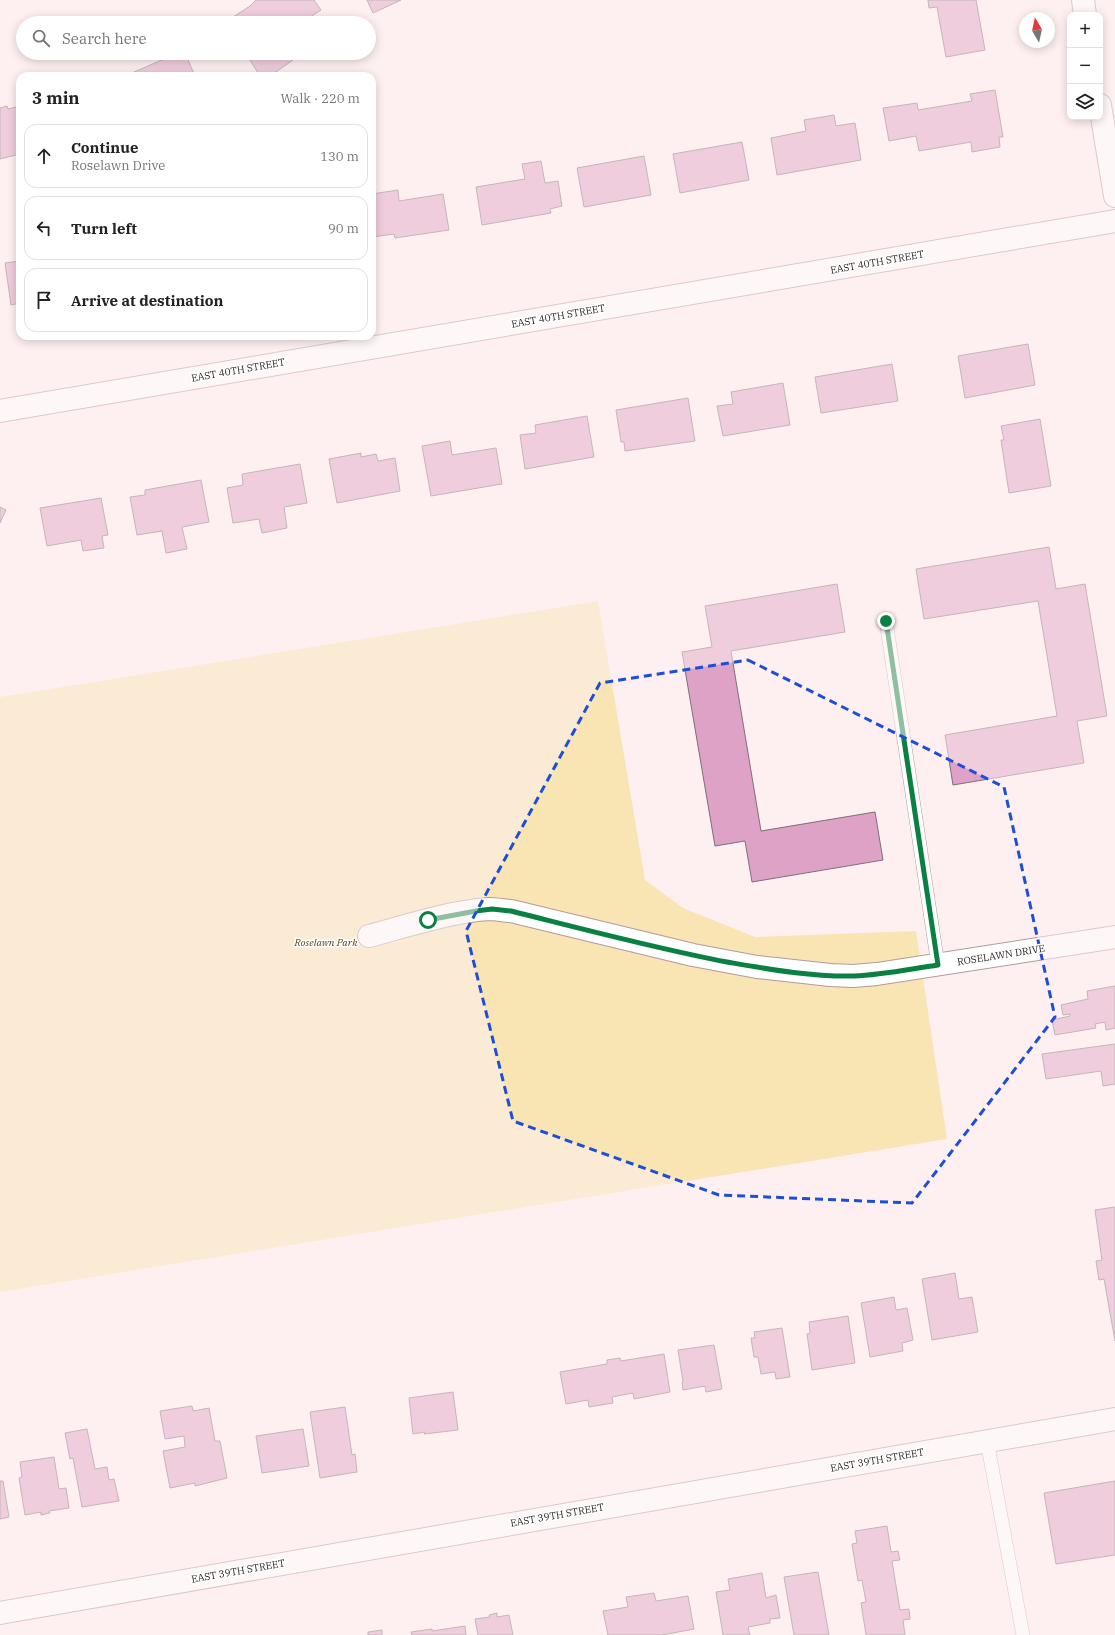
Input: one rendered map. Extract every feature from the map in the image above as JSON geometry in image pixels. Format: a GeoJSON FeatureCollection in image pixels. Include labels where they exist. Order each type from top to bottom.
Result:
{"type":"FeatureCollection","features":[{"type":"Feature","properties":{"kind":"street"},"geometry":{"type":"LineString","coordinates":[[1083,0],[1085,12]]}},
{"type":"Feature","properties":{"kind":"street"},"geometry":{"type":"LineString","coordinates":[[1102,120],[1115,196]]}},
{"type":"Feature","properties":{"kind":"street","name":"EAST 40TH STREET"},"geometry":{"type":"LineString","coordinates":[[0,411],[1115,221]]}},
{"type":"Feature","properties":{"kind":"street","name":"ROSELAWN DRIVE"},"geometry":{"type":"LineString","coordinates":[[369,936],[428,920],[492,909],[511,911],[693,955],[757,967],[802,973],[853,976],[938,965],[1115,937]]}},
{"type":"Feature","properties":{"kind":"street","name":"EAST 39TH STREET"},"geometry":{"type":"LineString","coordinates":[[0,1612],[1115,1419]]}},
{"type":"Feature","properties":{"kind":"lane"},"geometry":{"type":"LineString","coordinates":[[886,621],[938,965]]}},
{"type":"Feature","properties":{"kind":"lane"},"geometry":{"type":"LineString","coordinates":[[987,1441],[1023,1635]]}},
{"type":"Feature","properties":{"kind":"highlighted area"},"geometry":{"type":"Polygon","coordinates":[[[748,660],[1004,787],[1055,1017],[912,1203],[719,1195],[513,1121],[466,931],[600,683],[748,660]]]}},
{"type":"Feature","properties":{"kind":"green space","name":"Roselawn Park"},"geometry":{"type":"Polygon","coordinates":[[[598,601],[645,880],[683,908],[755,937],[916,931],[947,1139],[0,1292],[0,697],[598,601]]]}},
{"type":"Feature","properties":{"kind":"building"},"geometry":{"type":"Polygon","coordinates":[[[256,0],[314,0],[321,10],[312,16],[235,16],[250,6],[256,0]]]}},
{"type":"Feature","properties":{"kind":"building"},"geometry":{"type":"Polygon","coordinates":[[[367,0],[401,0],[373,13],[367,0]]]}},
{"type":"Feature","properties":{"kind":"building"},"geometry":{"type":"Polygon","coordinates":[[[928,0],[976,0],[985,50],[946,57],[937,7],[929,8],[928,0]]]}},
{"type":"Feature","properties":{"kind":"building"},"geometry":{"type":"Polygon","coordinates":[[[162,60],[188,60],[193,72],[134,72],[162,60]]]}},
{"type":"Feature","properties":{"kind":"building"},"geometry":{"type":"Polygon","coordinates":[[[250,60],[293,60],[276,72],[257,72],[250,60]]]}},
{"type":"Feature","properties":{"kind":"building"},"geometry":{"type":"Polygon","coordinates":[[[995,90],[1003,137],[999,137],[1000,147],[972,152],[971,142],[919,151],[916,136],[889,141],[883,108],[917,103],[918,110],[972,101],[970,94],[995,90]]]}},
{"type":"Feature","properties":{"kind":"building"},"geometry":{"type":"Polygon","coordinates":[[[7,106],[8,109],[16,107],[16,155],[0,159],[0,108],[7,106]]]}},
{"type":"Feature","properties":{"kind":"building"},"geometry":{"type":"Polygon","coordinates":[[[834,115],[836,126],[855,123],[861,160],[777,175],[771,138],[806,131],[804,120],[834,115]]]}},
{"type":"Feature","properties":{"kind":"building"},"geometry":{"type":"Polygon","coordinates":[[[742,142],[749,180],[680,193],[673,154],[742,142]]]}},
{"type":"Feature","properties":{"kind":"building"},"geometry":{"type":"Polygon","coordinates":[[[644,156],[651,195],[584,207],[577,168],[644,156]]]}},
{"type":"Feature","properties":{"kind":"building"},"geometry":{"type":"Polygon","coordinates":[[[541,161],[545,183],[558,181],[562,206],[550,209],[551,213],[482,225],[476,187],[525,179],[522,164],[541,161]]]}},
{"type":"Feature","properties":{"kind":"building"},"geometry":{"type":"Polygon","coordinates":[[[398,190],[399,201],[443,194],[449,230],[395,238],[394,234],[376,236],[376,193],[398,190]]]}},
{"type":"Feature","properties":{"kind":"building"},"geometry":{"type":"Polygon","coordinates":[[[16,262],[16,304],[11,305],[5,263],[16,262]]]}},
{"type":"Feature","properties":{"kind":"building"},"geometry":{"type":"Polygon","coordinates":[[[1028,344],[1035,385],[965,398],[958,356],[1028,344]]]}},
{"type":"Feature","properties":{"kind":"building"},"geometry":{"type":"Polygon","coordinates":[[[892,364],[898,401],[821,413],[815,377],[892,364]]]}},
{"type":"Feature","properties":{"kind":"building"},"geometry":{"type":"Polygon","coordinates":[[[783,383],[790,425],[723,436],[717,406],[733,404],[731,392],[783,383]]]}},
{"type":"Feature","properties":{"kind":"building"},"geometry":{"type":"Polygon","coordinates":[[[688,398],[695,441],[625,451],[624,442],[621,442],[616,410],[688,398]]]}},
{"type":"Feature","properties":{"kind":"building"},"geometry":{"type":"Polygon","coordinates":[[[587,416],[594,457],[525,469],[520,435],[536,433],[535,425],[587,416]]]}},
{"type":"Feature","properties":{"kind":"building"},"geometry":{"type":"Polygon","coordinates":[[[1040,419],[1051,486],[1009,493],[1001,440],[1004,440],[1001,426],[1040,419]]]}},
{"type":"Feature","properties":{"kind":"building"},"geometry":{"type":"Polygon","coordinates":[[[450,441],[452,455],[496,448],[502,484],[431,496],[422,446],[450,441]]]}},
{"type":"Feature","properties":{"kind":"building"},"geometry":{"type":"Polygon","coordinates":[[[361,453],[361,457],[376,454],[378,461],[395,458],[400,491],[337,503],[329,459],[361,453]]]}},
{"type":"Feature","properties":{"kind":"building"},"geometry":{"type":"Polygon","coordinates":[[[300,464],[307,503],[284,507],[287,528],[262,533],[259,519],[233,523],[227,488],[243,485],[242,474],[300,464]]]}},
{"type":"Feature","properties":{"kind":"building"},"geometry":{"type":"Polygon","coordinates":[[[201,480],[209,522],[182,527],[187,549],[166,553],[162,531],[137,535],[130,497],[145,495],[145,490],[201,480]]]}},
{"type":"Feature","properties":{"kind":"building"},"geometry":{"type":"Polygon","coordinates":[[[101,498],[108,535],[102,536],[104,548],[83,551],[81,540],[47,546],[40,508],[101,498]]]}},
{"type":"Feature","properties":{"kind":"building"},"geometry":{"type":"Polygon","coordinates":[[[0,507],[6,510],[0,523],[0,507]]]}},
{"type":"Feature","properties":{"kind":"building"},"geometry":{"type":"Polygon","coordinates":[[[1049,547],[1056,589],[1085,584],[1107,716],[1077,721],[1084,763],[953,785],[945,735],[1057,716],[1038,601],[924,619],[916,569],[1049,547]]]}},
{"type":"Feature","properties":{"kind":"building"},"geometry":{"type":"Polygon","coordinates":[[[837,584],[845,632],[731,651],[761,831],[875,812],[883,860],[752,882],[745,841],[715,846],[682,652],[712,647],[705,606],[837,584]]]}},
{"type":"Feature","properties":{"kind":"building"},"geometry":{"type":"Polygon","coordinates":[[[1115,986],[1115,1028],[1106,1030],[1105,1022],[1095,1024],[1096,1028],[1055,1035],[1052,1020],[1070,1016],[1070,1014],[1063,1015],[1061,1005],[1088,999],[1087,991],[1115,986]]]}},
{"type":"Feature","properties":{"kind":"building"},"geometry":{"type":"Polygon","coordinates":[[[1115,1044],[1115,1084],[1103,1086],[1101,1071],[1046,1079],[1042,1054],[1115,1044]]]}},
{"type":"Feature","properties":{"kind":"building"},"geometry":{"type":"Polygon","coordinates":[[[1115,1207],[1115,1341],[1104,1279],[1099,1280],[1096,1261],[1102,1260],[1095,1210],[1115,1207]]]}},
{"type":"Feature","properties":{"kind":"building"},"geometry":{"type":"Polygon","coordinates":[[[955,1273],[959,1299],[972,1297],[978,1332],[932,1340],[922,1279],[955,1273]]]}},
{"type":"Feature","properties":{"kind":"building"},"geometry":{"type":"Polygon","coordinates":[[[894,1297],[896,1310],[907,1308],[913,1340],[902,1343],[903,1351],[870,1357],[861,1303],[894,1297]]]}},
{"type":"Feature","properties":{"kind":"building"},"geometry":{"type":"Polygon","coordinates":[[[848,1316],[855,1363],[812,1370],[807,1334],[810,1333],[809,1322],[848,1316]]]}},
{"type":"Feature","properties":{"kind":"building"},"geometry":{"type":"Polygon","coordinates":[[[782,1328],[790,1377],[776,1379],[775,1372],[761,1374],[758,1357],[754,1357],[751,1338],[755,1338],[754,1332],[782,1328]]]}},
{"type":"Feature","properties":{"kind":"building"},"geometry":{"type":"Polygon","coordinates":[[[714,1345],[722,1389],[706,1392],[705,1386],[683,1390],[678,1350],[714,1345]]]}},
{"type":"Feature","properties":{"kind":"building"},"geometry":{"type":"Polygon","coordinates":[[[664,1354],[670,1392],[634,1399],[633,1393],[612,1397],[613,1403],[589,1407],[588,1400],[566,1404],[560,1372],[607,1364],[607,1360],[620,1358],[621,1361],[664,1354]]]}},
{"type":"Feature","properties":{"kind":"building"},"geometry":{"type":"Polygon","coordinates":[[[453,1392],[458,1430],[413,1434],[409,1398],[453,1392]]]}},
{"type":"Feature","properties":{"kind":"building"},"geometry":{"type":"Polygon","coordinates":[[[192,1406],[193,1411],[209,1408],[215,1441],[220,1441],[227,1478],[195,1486],[195,1483],[170,1488],[163,1451],[185,1447],[184,1436],[165,1439],[160,1411],[192,1406]]]}},
{"type":"Feature","properties":{"kind":"building"},"geometry":{"type":"Polygon","coordinates":[[[345,1407],[352,1455],[355,1454],[357,1472],[320,1478],[310,1412],[345,1407]]]}},
{"type":"Feature","properties":{"kind":"building"},"geometry":{"type":"Polygon","coordinates":[[[87,1429],[95,1469],[107,1467],[109,1480],[114,1479],[119,1501],[82,1507],[73,1458],[70,1459],[65,1433],[87,1429]]]}},
{"type":"Feature","properties":{"kind":"building"},"geometry":{"type":"Polygon","coordinates":[[[303,1429],[309,1466],[262,1473],[256,1436],[303,1429]]]}},
{"type":"Feature","properties":{"kind":"building"},"geometry":{"type":"Polygon","coordinates":[[[54,1457],[59,1489],[66,1488],[69,1508],[49,1511],[50,1513],[41,1515],[41,1512],[25,1515],[19,1478],[22,1477],[20,1462],[54,1457]]]}},
{"type":"Feature","properties":{"kind":"building"},"geometry":{"type":"Polygon","coordinates":[[[0,1481],[3,1481],[9,1517],[0,1519],[0,1481]]]}},
{"type":"Feature","properties":{"kind":"building"},"geometry":{"type":"Polygon","coordinates":[[[1115,1481],[1115,1555],[1056,1564],[1044,1493],[1115,1481]]]}},
{"type":"Feature","properties":{"kind":"building"},"geometry":{"type":"Polygon","coordinates":[[[887,1526],[891,1552],[898,1551],[900,1560],[892,1561],[900,1610],[909,1609],[910,1619],[903,1620],[905,1635],[866,1635],[861,1603],[866,1602],[862,1580],[858,1581],[852,1544],[857,1543],[855,1531],[887,1526]]]}},
{"type":"Feature","properties":{"kind":"building"},"geometry":{"type":"Polygon","coordinates":[[[818,1572],[829,1635],[794,1635],[784,1577],[818,1572]]]}},
{"type":"Feature","properties":{"kind":"building"},"geometry":{"type":"Polygon","coordinates":[[[762,1573],[766,1598],[776,1595],[780,1618],[770,1619],[770,1623],[748,1627],[750,1635],[723,1635],[716,1592],[730,1590],[728,1579],[762,1573]]]}},
{"type":"Feature","properties":{"kind":"building"},"geometry":{"type":"Polygon","coordinates":[[[654,1593],[656,1601],[688,1596],[694,1629],[662,1635],[608,1635],[603,1611],[628,1607],[626,1597],[654,1593]]]}},
{"type":"Feature","properties":{"kind":"building"},"geometry":{"type":"Polygon","coordinates":[[[497,1613],[497,1617],[509,1615],[513,1635],[478,1635],[475,1619],[490,1617],[489,1615],[497,1613]]]}},
{"type":"Feature","properties":{"kind":"building"},"geometry":{"type":"Polygon","coordinates":[[[465,1626],[466,1635],[412,1635],[411,1632],[432,1629],[432,1631],[465,1626]]]}},
{"type":"Feature","properties":{"kind":"building"},"geometry":{"type":"Polygon","coordinates":[[[382,1630],[382,1635],[368,1635],[368,1632],[382,1630]]]}},
{"type":"Feature","properties":{"kind":"route"},"geometry":{"type":"LineString","coordinates":[[428,920],[492,909],[511,911],[693,955],[757,967],[802,973],[853,976],[938,965],[886,621]]}}]}
